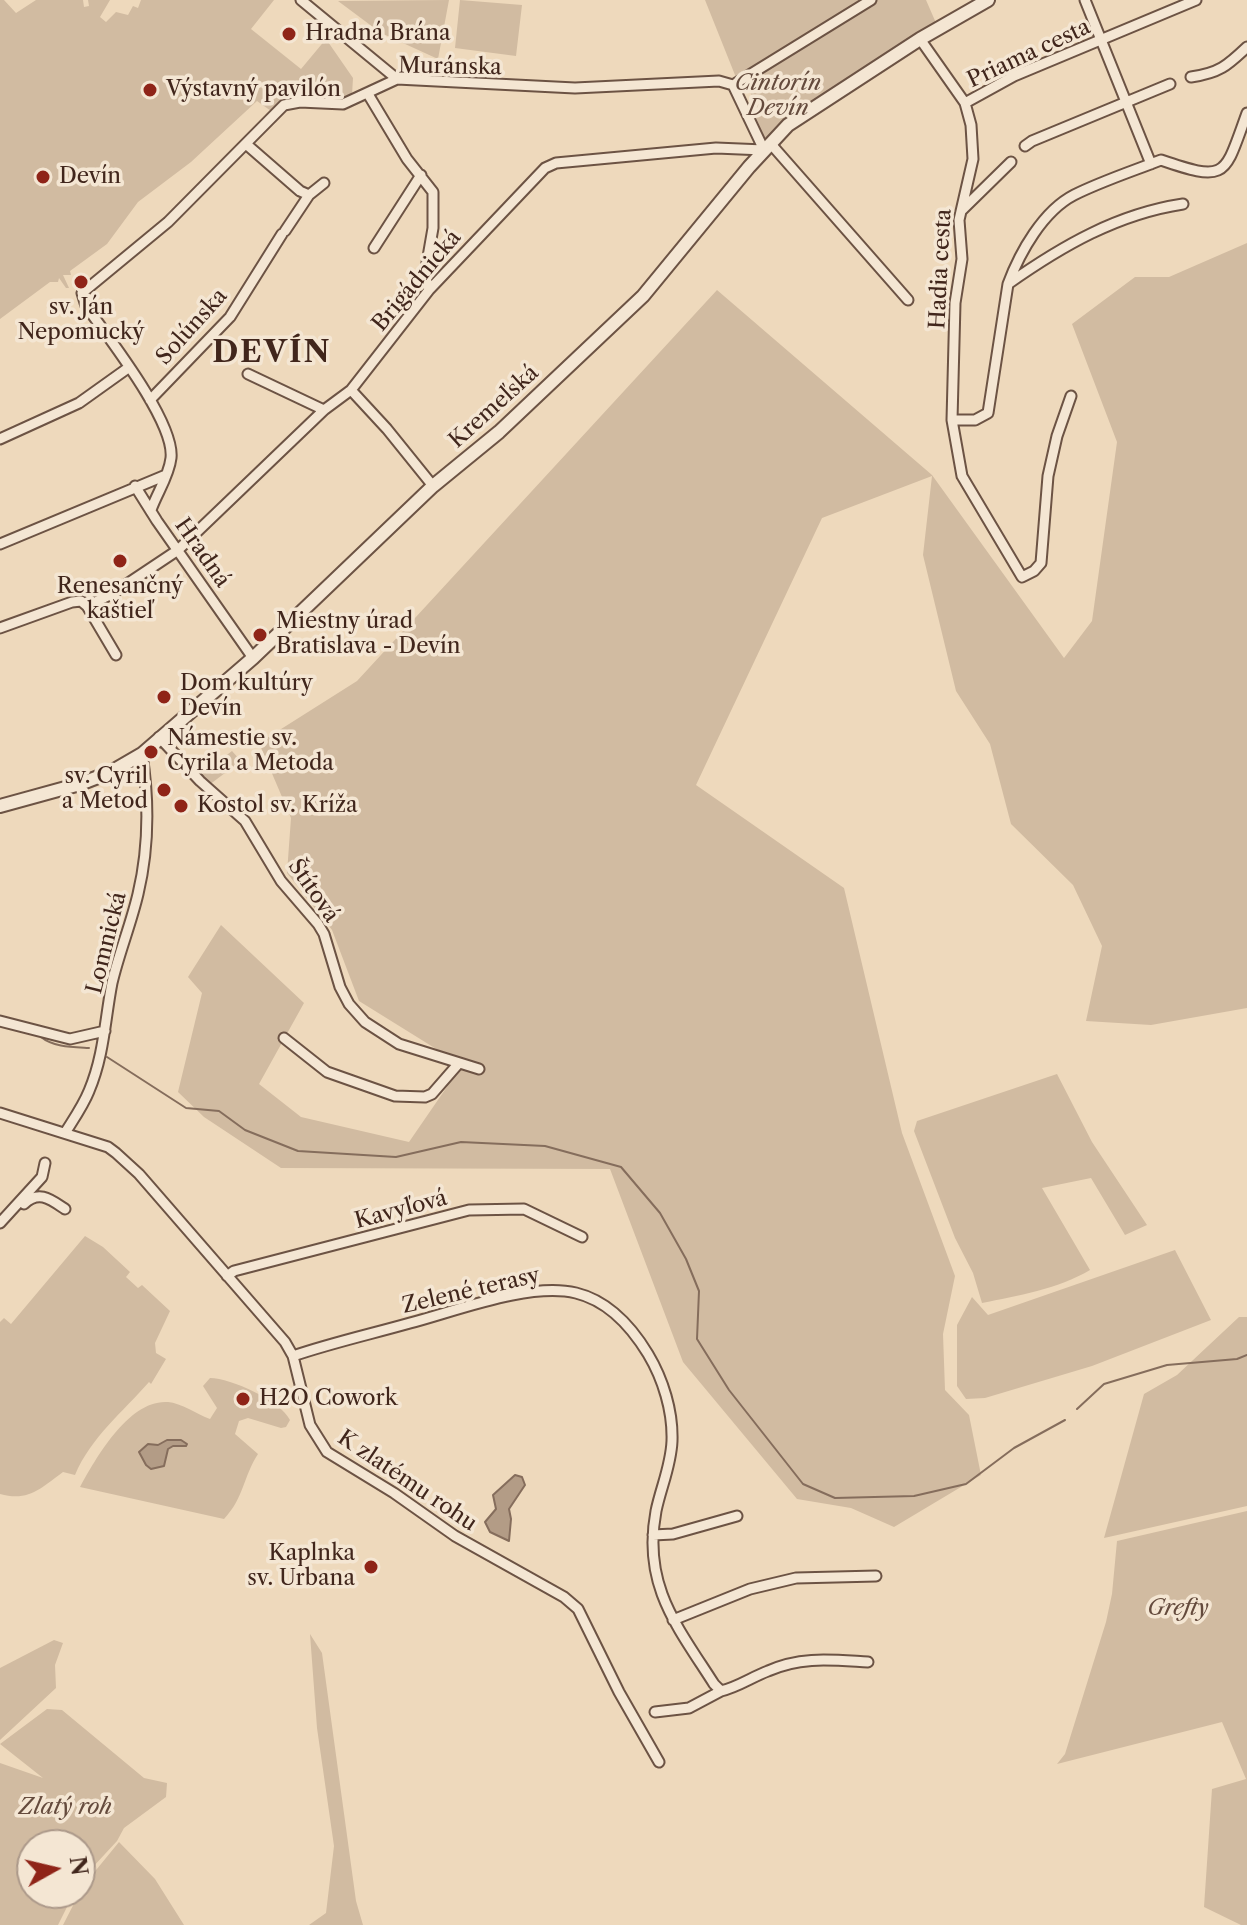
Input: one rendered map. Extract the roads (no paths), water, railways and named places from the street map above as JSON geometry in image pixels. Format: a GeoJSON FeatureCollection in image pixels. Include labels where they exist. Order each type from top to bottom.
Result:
{"type":"FeatureCollection","features":[{"type":"Feature","properties":{"kind":"street"},"geometry":{"type":"LineString","coordinates":[[301,0],[397,79]]}},
{"type":"Feature","properties":{"kind":"street"},"geometry":{"type":"LineString","coordinates":[[871,0],[733,85],[767,146],[908,300]]}},
{"type":"Feature","properties":{"kind":"street","name":"Kremeľská"},"geometry":{"type":"LineString","coordinates":[[0,806],[80,784],[111,772],[142,754],[253,658],[433,486],[499,432],[643,296],[749,167],[788,125],[920,39],[988,0]]}},
{"type":"Feature","properties":{"kind":"street"},"geometry":{"type":"LineString","coordinates":[[1085,0],[1151,164]]}},
{"type":"Feature","properties":{"kind":"street","name":"Priama cesta"},"geometry":{"type":"LineString","coordinates":[[965,103],[1014,76],[1196,0]]}},
{"type":"Feature","properties":{"kind":"street","name":"Hadia cesta"},"geometry":{"type":"LineString","coordinates":[[920,39],[965,103],[971,125],[973,159],[961,211],[962,259],[955,303],[952,420],[962,476],[1022,577],[1041,563],[1048,476],[1057,436],[1071,396]]}},
{"type":"Feature","properties":{"kind":"street"},"geometry":{"type":"LineString","coordinates":[[1191,77],[1213,74],[1227,66],[1247,47]]}},
{"type":"Feature","properties":{"kind":"street","name":"Muránska"},"geometry":{"type":"LineString","coordinates":[[82,297],[88,286],[168,222],[284,105],[300,102],[343,104],[397,79],[575,88],[719,81],[733,85]]}},
{"type":"Feature","properties":{"kind":"street"},"geometry":{"type":"LineString","coordinates":[[1025,146],[1170,84]]}},
{"type":"Feature","properties":{"kind":"street"},"geometry":{"type":"LineString","coordinates":[[368,94],[407,159],[433,192],[435,204],[425,274],[429,290]]}},
{"type":"Feature","properties":{"kind":"street"},"geometry":{"type":"LineString","coordinates":[[952,420],[975,420],[988,413],[1008,284],[1015,265],[1035,233],[1061,204],[1072,196],[1161,160],[1201,173],[1218,171],[1230,161],[1247,113]]}},
{"type":"Feature","properties":{"kind":"street"},"geometry":{"type":"LineString","coordinates":[[246,144],[309,195]]}},
{"type":"Feature","properties":{"kind":"street","name":"Brigádnická"},"geometry":{"type":"LineString","coordinates":[[87,606],[112,594],[178,550],[324,410],[351,390],[429,290],[545,168],[556,163],[767,146]]}},
{"type":"Feature","properties":{"kind":"street"},"geometry":{"type":"LineString","coordinates":[[735,148],[749,167]]}},
{"type":"Feature","properties":{"kind":"street"},"geometry":{"type":"LineString","coordinates":[[961,211],[1011,162]]}},
{"type":"Feature","properties":{"kind":"street"},"geometry":{"type":"LineString","coordinates":[[374,248],[421,175]]}},
{"type":"Feature","properties":{"kind":"street","name":"Solúnska"},"geometry":{"type":"LineString","coordinates":[[150,400],[230,317],[309,195],[324,183]]}},
{"type":"Feature","properties":{"kind":"street"},"geometry":{"type":"LineString","coordinates":[[1008,284],[1057,250],[1094,231],[1125,217],[1183,204]]}},
{"type":"Feature","properties":{"kind":"street","name":"Hradná"},"geometry":{"type":"LineString","coordinates":[[82,297],[150,400],[171,449],[166,475],[151,510],[253,658]]}},
{"type":"Feature","properties":{"kind":"street"},"geometry":{"type":"LineString","coordinates":[[0,439],[79,403],[128,368]]}},
{"type":"Feature","properties":{"kind":"street"},"geometry":{"type":"LineString","coordinates":[[248,374],[324,410]]}},
{"type":"Feature","properties":{"kind":"street"},"geometry":{"type":"LineString","coordinates":[[351,390],[433,486]]}},
{"type":"Feature","properties":{"kind":"street"},"geometry":{"type":"LineString","coordinates":[[0,544],[166,475]]}},
{"type":"Feature","properties":{"kind":"street"},"geometry":{"type":"LineString","coordinates":[[135,486],[151,510]]}},
{"type":"Feature","properties":{"kind":"street"},"geometry":{"type":"LineString","coordinates":[[0,628],[81,601],[116,655]]}},
{"type":"Feature","properties":{"kind":"street","name":"Štítová"},"geometry":{"type":"LineString","coordinates":[[159,737],[200,781],[245,821],[281,881],[324,934],[340,987],[349,1004],[365,1022],[399,1044],[479,1069]]}},
{"type":"Feature","properties":{"kind":"street","name":"Lomnická"},"geometry":{"type":"LineString","coordinates":[[65,1133],[89,1092],[105,1031],[112,982],[138,896],[147,829],[142,754]]}},
{"type":"Feature","properties":{"kind":"street"},"geometry":{"type":"LineString","coordinates":[[0,1021],[70,1039],[105,1031]]}},
{"type":"Feature","properties":{"kind":"street"},"geometry":{"type":"LineString","coordinates":[[284,1038],[327,1072],[395,1096],[425,1097],[432,1094],[459,1063]]}},
{"type":"Feature","properties":{"kind":"street","name":"K zlatému rohu"},"geometry":{"type":"LineString","coordinates":[[0,1113],[108,1147],[139,1174],[279,1334],[293,1356],[310,1425],[327,1452],[404,1499],[455,1536],[564,1597],[578,1609],[619,1692],[659,1762]]}},
{"type":"Feature","properties":{"kind":"street"},"geometry":{"type":"LineString","coordinates":[[2,1220],[42,1177],[45,1163]]}},
{"type":"Feature","properties":{"kind":"street"},"geometry":{"type":"LineString","coordinates":[[2,1220],[11,1219],[36,1196],[65,1209]]}},
{"type":"Feature","properties":{"kind":"street","name":"Kavyľová"},"geometry":{"type":"LineString","coordinates":[[227,1276],[234,1271],[469,1210],[524,1209],[582,1237]]}},
{"type":"Feature","properties":{"kind":"street","name":"Zelené terasy"},"geometry":{"type":"LineString","coordinates":[[293,1356],[532,1291],[574,1293],[596,1300],[629,1325],[652,1361],[665,1392],[671,1420],[672,1441],[653,1535],[660,1590],[673,1620],[721,1691]]}},
{"type":"Feature","properties":{"kind":"street"},"geometry":{"type":"LineString","coordinates":[[653,1535],[673,1534],[737,1516]]}},
{"type":"Feature","properties":{"kind":"street"},"geometry":{"type":"LineString","coordinates":[[673,1620],[750,1589],[796,1578],[876,1576]]}},
{"type":"Feature","properties":{"kind":"street"},"geometry":{"type":"LineString","coordinates":[[655,1712],[689,1708],[769,1670],[807,1659],[868,1662]]}},
{"type":"Feature","properties":{"kind":"waterway"},"geometry":{"type":"LineString","coordinates":[[41,1037],[57,1045],[89,1048]]}},
{"type":"Feature","properties":{"kind":"waterway"},"geometry":{"type":"LineString","coordinates":[[107,1057],[186,1108],[219,1111],[245,1130],[298,1151],[396,1157],[461,1142],[545,1146],[621,1167],[660,1213],[686,1259],[699,1291],[697,1339],[729,1390],[803,1484],[835,1498],[914,1496],[966,1484],[1014,1448],[1065,1420]]}},
{"type":"Feature","properties":{"kind":"waterway"},"geometry":{"type":"LineString","coordinates":[[1077,1409],[1104,1384],[1167,1365],[1237,1359],[1247,1355]]}},
{"type":"Feature","properties":{"kind":"place","name":"Hradná Brána"},"geometry":{"type":"Point","coordinates":[289,34]}},
{"type":"Feature","properties":{"kind":"place","name":"Výstavný pavilón"},"geometry":{"type":"Point","coordinates":[150,90]}},
{"type":"Feature","properties":{"kind":"place","name":"Devín"},"geometry":{"type":"Point","coordinates":[43,177]}},
{"type":"Feature","properties":{"kind":"place","name":"sv. Ján Nepomucký"},"geometry":{"type":"Point","coordinates":[81,282]}},
{"type":"Feature","properties":{"kind":"place","name":"Renesančný kaštieľ"},"geometry":{"type":"Point","coordinates":[120,561]}},
{"type":"Feature","properties":{"kind":"place","name":"Miestny úrad Bratislava - Devín"},"geometry":{"type":"Point","coordinates":[260,635]}},
{"type":"Feature","properties":{"kind":"place","name":"Dom kultúry Devín"},"geometry":{"type":"Point","coordinates":[164,697]}},
{"type":"Feature","properties":{"kind":"place","name":"Námestie sv. Cyrila a Metoda"},"geometry":{"type":"Point","coordinates":[151,752]}},
{"type":"Feature","properties":{"kind":"place","name":"sv. Cyril a Metod"},"geometry":{"type":"Point","coordinates":[164,790]}},
{"type":"Feature","properties":{"kind":"place","name":"Kostol sv. Kríža"},"geometry":{"type":"Point","coordinates":[181,806]}},
{"type":"Feature","properties":{"kind":"place","name":"H2O Cowork"},"geometry":{"type":"Point","coordinates":[243,1399]}},
{"type":"Feature","properties":{"kind":"place","name":"Kaplnka sv. Urbana"},"geometry":{"type":"Point","coordinates":[371,1567]}},
{"type":"Feature","properties":{"kind":"district","name":"DEVÍN"},"geometry":{"type":"Point","coordinates":[272,353]}},
{"type":"Feature","properties":{"kind":"park label","name":"Cintorín Devín"},"geometry":{"type":"Point","coordinates":[778,96]}},
{"type":"Feature","properties":{"kind":"park label","name":"Grefty"},"geometry":{"type":"Point","coordinates":[1178,1609]}},
{"type":"Feature","properties":{"kind":"park label","name":"Zlatý roh"},"geometry":{"type":"Point","coordinates":[65,1808]}}]}
